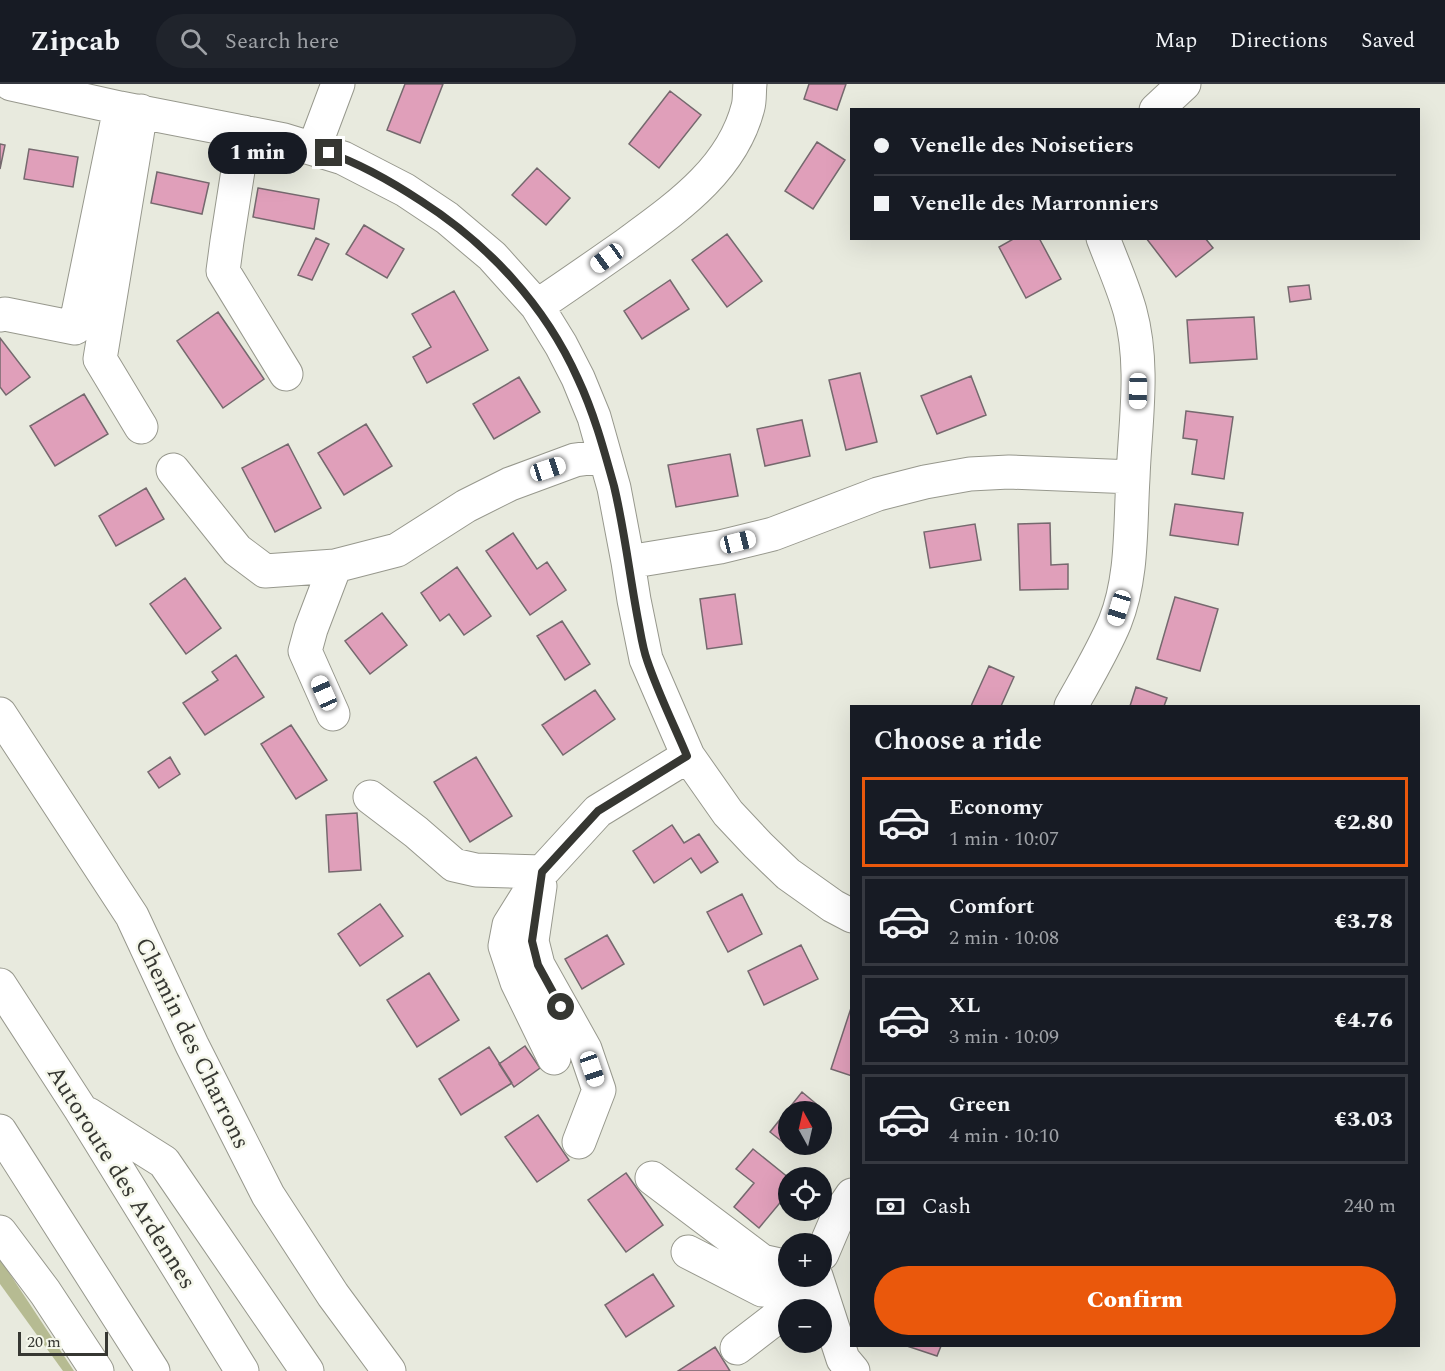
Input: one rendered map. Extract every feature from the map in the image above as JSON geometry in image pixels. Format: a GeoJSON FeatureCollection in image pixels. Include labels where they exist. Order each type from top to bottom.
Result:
{"type":"FeatureCollection","features":[{"type":"Feature","properties":{"kind":"main road"},"geometry":{"type":"LineString","coordinates":[[11,84],[244,132],[314,148],[343,158],[383,178],[447,218],[492,256],[537,306],[578,378],[594,417],[614,488],[646,659],[687,756],[728,813],[758,844],[789,874],[833,906],[850,915]]}},
{"type":"Feature","properties":{"kind":"main road"},"geometry":{"type":"LineString","coordinates":[[314,148],[338,84]]}},
{"type":"Feature","properties":{"kind":"main road"},"geometry":{"type":"LineString","coordinates":[[537,306],[673,211],[706,181],[739,132],[748,105],[750,84]]}},
{"type":"Feature","properties":{"kind":"main road"},"geometry":{"type":"LineString","coordinates":[[1158,108],[1184,84]]}},
{"type":"Feature","properties":{"kind":"main road"},"geometry":{"type":"LineString","coordinates":[[0,315],[75,327],[130,110]]}},
{"type":"Feature","properties":{"kind":"main road"},"geometry":{"type":"LineString","coordinates":[[130,110],[100,359],[141,427]]}},
{"type":"Feature","properties":{"kind":"main road"},"geometry":{"type":"LineString","coordinates":[[244,132],[223,272],[286,374]]}},
{"type":"Feature","properties":{"kind":"main road"},"geometry":{"type":"LineString","coordinates":[[1072,705],[1115,622],[1124,594],[1130,541],[1138,370],[1130,311],[1103,240]]}},
{"type":"Feature","properties":{"kind":"main road"},"geometry":{"type":"LineString","coordinates":[[173,470],[237,550],[265,571],[336,566],[397,550],[466,506],[510,484],[575,460],[605,456]]}},
{"type":"Feature","properties":{"kind":"main road"},"geometry":{"type":"LineString","coordinates":[[628,562],[720,547],[773,534],[878,494],[970,474],[1010,472],[1133,477]]}},
{"type":"Feature","properties":{"kind":"main road"},"geometry":{"type":"LineString","coordinates":[[333,714],[305,651],[310,629],[336,566]]}},
{"type":"Feature","properties":{"kind":"main road","name":"Chemin des Charrons"},"geometry":{"type":"LineString","coordinates":[[0,714],[132,916],[192,1045],[268,1195],[333,1295],[389,1371]]}},
{"type":"Feature","properties":{"kind":"main road"},"geometry":{"type":"LineString","coordinates":[[554,1058],[517,982],[505,946],[509,925],[542,872],[598,811],[687,756]]}},
{"type":"Feature","properties":{"kind":"main road"},"geometry":{"type":"LineString","coordinates":[[370,797],[454,865],[476,870],[542,872]]}},
{"type":"Feature","properties":{"kind":"main road"},"geometry":{"type":"LineString","coordinates":[[542,872],[532,941],[538,965],[585,1049],[599,1090],[579,1142]]}},
{"type":"Feature","properties":{"kind":"main road","name":"Autoroute des Ardennes"},"geometry":{"type":"LineString","coordinates":[[0,985],[81,1110],[242,1371]]}},
{"type":"Feature","properties":{"kind":"main road"},"geometry":{"type":"LineString","coordinates":[[81,1110],[164,1162],[307,1371]]}},
{"type":"Feature","properties":{"kind":"main road"},"geometry":{"type":"LineString","coordinates":[[0,1131],[153,1371]]}},
{"type":"Feature","properties":{"kind":"main road"},"geometry":{"type":"LineString","coordinates":[[652,1178],[762,1261],[778,1265]]}},
{"type":"Feature","properties":{"kind":"main road"},"geometry":{"type":"LineString","coordinates":[[831,1233],[839,1214],[850,1198]]}},
{"type":"Feature","properties":{"kind":"main road"},"geometry":{"type":"LineString","coordinates":[[0,1232],[45,1292],[97,1371]]}},
{"type":"Feature","properties":{"kind":"main road"},"geometry":{"type":"LineString","coordinates":[[688,1252],[762,1290],[778,1284]]}},
{"type":"Feature","properties":{"kind":"main road"},"geometry":{"type":"LineString","coordinates":[[737,1348],[789,1308],[805,1287]]}},
{"type":"Feature","properties":{"kind":"main road"},"geometry":{"type":"LineString","coordinates":[[818,1287],[843,1359],[854,1371]]}},
{"type":"Feature","properties":{"kind":"main road"},"geometry":{"type":"LineString","coordinates":[[820,1353],[822,1371]]}},
{"type":"Feature","properties":{"kind":"green space"},"geometry":{"type":"Polygon","coordinates":[[[0,1259],[74,1371],[63,1371],[0,1284],[0,1259]]]}},
{"type":"Feature","properties":{"kind":"building"},"geometry":{"type":"Polygon","coordinates":[[[405,84],[443,84],[420,143],[387,130],[405,84]]]}},
{"type":"Feature","properties":{"kind":"building"},"geometry":{"type":"Polygon","coordinates":[[[809,84],[846,84],[837,110],[804,99],[809,84]]]}},
{"type":"Feature","properties":{"kind":"building"},"geometry":{"type":"Polygon","coordinates":[[[670,91],[701,115],[659,168],[629,144],[670,91]]]}},
{"type":"Feature","properties":{"kind":"building"},"geometry":{"type":"Polygon","coordinates":[[[817,142],[845,160],[813,209],[785,191],[817,142]]]}},
{"type":"Feature","properties":{"kind":"building"},"geometry":{"type":"Polygon","coordinates":[[[0,144],[5,145],[0,169],[0,144]]]}},
{"type":"Feature","properties":{"kind":"building"},"geometry":{"type":"Polygon","coordinates":[[[29,149],[78,157],[73,187],[24,179],[29,149]]]}},
{"type":"Feature","properties":{"kind":"building"},"geometry":{"type":"Polygon","coordinates":[[[537,168],[570,198],[546,225],[512,195],[537,168]]]}},
{"type":"Feature","properties":{"kind":"building"},"geometry":{"type":"Polygon","coordinates":[[[157,172],[209,183],[202,214],[151,203],[157,172]]]}},
{"type":"Feature","properties":{"kind":"building"},"geometry":{"type":"Polygon","coordinates":[[[258,188],[319,199],[314,229],[253,217],[258,188]]]}},
{"type":"Feature","properties":{"kind":"building"},"geometry":{"type":"Polygon","coordinates":[[[364,225],[404,249],[387,278],[346,254],[364,225]]]}},
{"type":"Feature","properties":{"kind":"building"},"geometry":{"type":"Polygon","coordinates":[[[727,234],[762,281],[727,307],[692,260],[727,234]]]}},
{"type":"Feature","properties":{"kind":"building"},"geometry":{"type":"Polygon","coordinates":[[[316,238],[329,244],[312,280],[298,275],[316,238]]]}},
{"type":"Feature","properties":{"kind":"building"},"geometry":{"type":"Polygon","coordinates":[[[1011,240],[1040,240],[1061,279],[1026,298],[999,247],[1011,240]]]}},
{"type":"Feature","properties":{"kind":"building"},"geometry":{"type":"Polygon","coordinates":[[[1148,240],[1207,240],[1213,248],[1176,277],[1148,240]]]}},
{"type":"Feature","properties":{"kind":"building"},"geometry":{"type":"Polygon","coordinates":[[[670,280],[689,309],[642,339],[624,311],[670,280]]]}},
{"type":"Feature","properties":{"kind":"building"},"geometry":{"type":"Polygon","coordinates":[[[1309,285],[1311,299],[1290,302],[1288,287],[1309,285]]]}},
{"type":"Feature","properties":{"kind":"building"},"geometry":{"type":"Polygon","coordinates":[[[454,291],[488,350],[427,383],[413,357],[431,347],[412,314],[454,291]]]}},
{"type":"Feature","properties":{"kind":"building"},"geometry":{"type":"Polygon","coordinates":[[[218,312],[264,379],[223,408],[177,341],[218,312]]]}},
{"type":"Feature","properties":{"kind":"building"},"geometry":{"type":"Polygon","coordinates":[[[1254,317],[1257,359],[1190,363],[1187,320],[1254,317]]]}},
{"type":"Feature","properties":{"kind":"building"},"geometry":{"type":"Polygon","coordinates":[[[0,338],[30,377],[6,395],[0,387],[0,338]]]}},
{"type":"Feature","properties":{"kind":"building"},"geometry":{"type":"Polygon","coordinates":[[[860,373],[877,442],[846,450],[829,380],[860,373]]]}},
{"type":"Feature","properties":{"kind":"building"},"geometry":{"type":"Polygon","coordinates":[[[971,376],[986,415],[937,434],[921,396],[971,376]]]}},
{"type":"Feature","properties":{"kind":"building"},"geometry":{"type":"Polygon","coordinates":[[[519,377],[540,412],[494,439],[473,404],[519,377]]]}},
{"type":"Feature","properties":{"kind":"building"},"geometry":{"type":"Polygon","coordinates":[[[84,394],[108,434],[55,466],[30,426],[84,394]]]}},
{"type":"Feature","properties":{"kind":"building"},"geometry":{"type":"Polygon","coordinates":[[[1186,411],[1233,417],[1224,479],[1192,474],[1197,440],[1183,438],[1186,411]]]}},
{"type":"Feature","properties":{"kind":"building"},"geometry":{"type":"Polygon","coordinates":[[[802,420],[810,456],[765,466],[757,429],[802,420]]]}},
{"type":"Feature","properties":{"kind":"building"},"geometry":{"type":"Polygon","coordinates":[[[366,424],[392,466],[344,495],[318,453],[366,424]]]}},
{"type":"Feature","properties":{"kind":"building"},"geometry":{"type":"Polygon","coordinates":[[[288,444],[321,508],[275,532],[242,468],[288,444]]]}},
{"type":"Feature","properties":{"kind":"building"},"geometry":{"type":"Polygon","coordinates":[[[730,454],[738,496],[676,507],[668,465],[730,454]]]}},
{"type":"Feature","properties":{"kind":"building"},"geometry":{"type":"Polygon","coordinates":[[[146,488],[164,519],[116,546],[99,516],[146,488]]]}},
{"type":"Feature","properties":{"kind":"building"},"geometry":{"type":"Polygon","coordinates":[[[1175,504],[1243,513],[1238,545],[1170,535],[1175,504]]]}},
{"type":"Feature","properties":{"kind":"building"},"geometry":{"type":"Polygon","coordinates":[[[1050,523],[1051,565],[1068,564],[1068,589],[1020,590],[1018,524],[1050,523]]]}},
{"type":"Feature","properties":{"kind":"building"},"geometry":{"type":"Polygon","coordinates":[[[975,524],[981,560],[930,568],[924,532],[975,524]]]}},
{"type":"Feature","properties":{"kind":"building"},"geometry":{"type":"Polygon","coordinates":[[[513,533],[537,569],[547,562],[566,590],[530,615],[486,551],[513,533]]]}},
{"type":"Feature","properties":{"kind":"building"},"geometry":{"type":"Polygon","coordinates":[[[457,567],[491,616],[464,635],[449,614],[440,621],[421,593],[457,567]]]}},
{"type":"Feature","properties":{"kind":"building"},"geometry":{"type":"Polygon","coordinates":[[[185,578],[221,628],[186,654],[150,604],[185,578]]]}},
{"type":"Feature","properties":{"kind":"building"},"geometry":{"type":"Polygon","coordinates":[[[735,594],[742,644],[707,649],[700,599],[735,594]]]}},
{"type":"Feature","properties":{"kind":"building"},"geometry":{"type":"Polygon","coordinates":[[[1175,597],[1218,609],[1200,671],[1157,659],[1175,597]]]}},
{"type":"Feature","properties":{"kind":"building"},"geometry":{"type":"Polygon","coordinates":[[[382,613],[407,645],[370,674],[345,641],[382,613]]]}},
{"type":"Feature","properties":{"kind":"building"},"geometry":{"type":"Polygon","coordinates":[[[562,621],[590,664],[565,680],[537,636],[562,621]]]}},
{"type":"Feature","properties":{"kind":"building"},"geometry":{"type":"Polygon","coordinates":[[[236,655],[264,697],[205,735],[183,703],[218,680],[212,672],[236,655]]]}},
{"type":"Feature","properties":{"kind":"building"},"geometry":{"type":"Polygon","coordinates":[[[989,666],[1014,677],[1001,705],[971,705],[989,666]]]}},
{"type":"Feature","properties":{"kind":"building"},"geometry":{"type":"Polygon","coordinates":[[[1136,687],[1167,698],[1164,705],[1130,705],[1136,687]]]}},
{"type":"Feature","properties":{"kind":"building"},"geometry":{"type":"Polygon","coordinates":[[[595,690],[615,719],[563,755],[542,725],[595,690]]]}},
{"type":"Feature","properties":{"kind":"building"},"geometry":{"type":"Polygon","coordinates":[[[291,725],[327,780],[296,799],[261,744],[291,725]]]}},
{"type":"Feature","properties":{"kind":"building"},"geometry":{"type":"Polygon","coordinates":[[[170,757],[180,774],[159,788],[148,772],[170,757]]]}},
{"type":"Feature","properties":{"kind":"building"},"geometry":{"type":"Polygon","coordinates":[[[476,757],[512,816],[470,842],[434,782],[476,757]]]}},
{"type":"Feature","properties":{"kind":"building"},"geometry":{"type":"Polygon","coordinates":[[[357,813],[361,870],[329,872],[326,815],[357,813]]]}},
{"type":"Feature","properties":{"kind":"building"},"geometry":{"type":"Polygon","coordinates":[[[672,825],[684,843],[699,834],[718,862],[701,873],[691,858],[654,883],[633,851],[672,825]]]}},
{"type":"Feature","properties":{"kind":"building"},"geometry":{"type":"Polygon","coordinates":[[[742,894],[762,934],[728,952],[707,912],[742,894]]]}},
{"type":"Feature","properties":{"kind":"building"},"geometry":{"type":"Polygon","coordinates":[[[380,904],[403,936],[360,966],[338,934],[380,904]]]}},
{"type":"Feature","properties":{"kind":"building"},"geometry":{"type":"Polygon","coordinates":[[[607,935],[624,964],[582,989],[565,959],[607,935]]]}},
{"type":"Feature","properties":{"kind":"building"},"geometry":{"type":"Polygon","coordinates":[[[801,945],[818,979],[764,1005],[748,971],[801,945]]]}},
{"type":"Feature","properties":{"kind":"building"},"geometry":{"type":"Polygon","coordinates":[[[429,973],[459,1020],[417,1047],[387,1000],[429,973]]]}},
{"type":"Feature","properties":{"kind":"building"},"geometry":{"type":"Polygon","coordinates":[[[850,1011],[850,1075],[831,1069],[850,1011]]]}},
{"type":"Feature","properties":{"kind":"building"},"geometry":{"type":"Polygon","coordinates":[[[525,1046],[540,1068],[514,1087],[499,1064],[525,1046]]]}},
{"type":"Feature","properties":{"kind":"building"},"geometry":{"type":"Polygon","coordinates":[[[489,1047],[512,1083],[461,1115],[439,1079],[489,1047]]]}},
{"type":"Feature","properties":{"kind":"building"},"geometry":{"type":"Polygon","coordinates":[[[802,1092],[813,1101],[795,1101],[802,1092]]]}},
{"type":"Feature","properties":{"kind":"building"},"geometry":{"type":"Polygon","coordinates":[[[538,1115],[569,1160],[537,1182],[505,1137],[538,1115]]]}},
{"type":"Feature","properties":{"kind":"building"},"geometry":{"type":"Polygon","coordinates":[[[778,1122],[778,1138],[770,1132],[778,1122]]]}},
{"type":"Feature","properties":{"kind":"building"},"geometry":{"type":"Polygon","coordinates":[[[753,1149],[778,1169],[778,1205],[759,1228],[734,1207],[754,1183],[736,1169],[753,1149]]]}},
{"type":"Feature","properties":{"kind":"building"},"geometry":{"type":"Polygon","coordinates":[[[626,1173],[663,1225],[626,1252],[588,1200],[626,1173]]]}},
{"type":"Feature","properties":{"kind":"building"},"geometry":{"type":"Polygon","coordinates":[[[653,1274],[674,1306],[626,1337],[605,1305],[653,1274]]]}},
{"type":"Feature","properties":{"kind":"building"},"geometry":{"type":"Polygon","coordinates":[[[715,1347],[730,1371],[678,1371],[715,1347]]]}},
{"type":"Feature","properties":{"kind":"building"},"geometry":{"type":"Polygon","coordinates":[[[910,1347],[941,1347],[937,1356],[910,1347]]]}},
{"type":"Feature","properties":{"kind":"route"},"geometry":{"type":"LineString","coordinates":[[329,153],[405,190],[447,218],[470,237],[492,256],[537,306],[561,345],[594,417],[614,488],[646,659],[687,756],[598,811],[542,872],[532,941],[538,965],[561,1007]]}}]}
